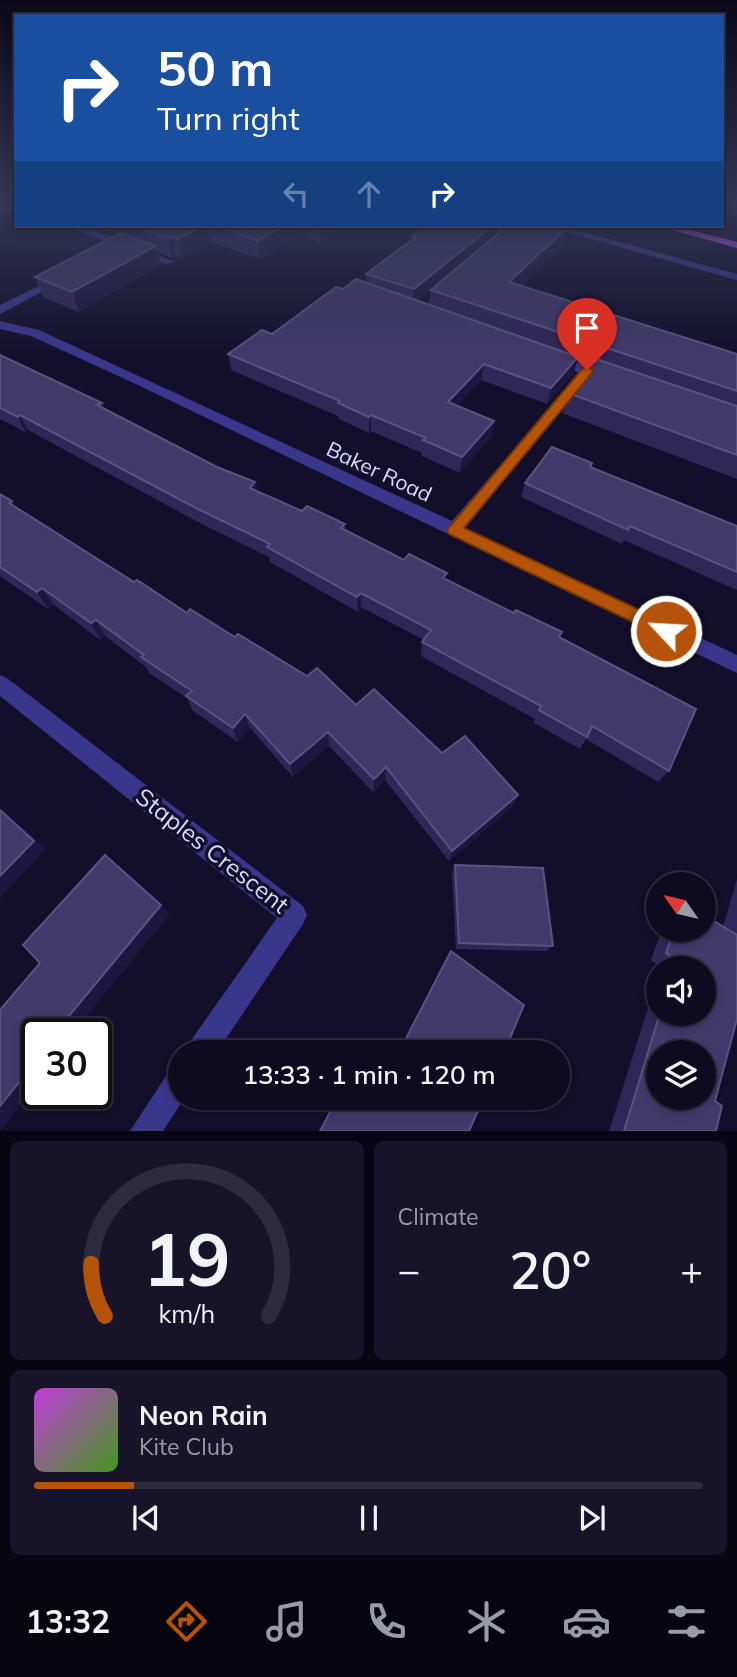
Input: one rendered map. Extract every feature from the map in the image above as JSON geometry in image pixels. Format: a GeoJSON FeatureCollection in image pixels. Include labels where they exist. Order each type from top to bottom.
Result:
{"type":"FeatureCollection","features":[{"type":"Feature","properties":{"kind":"street"},"geometry":{"type":"LineString","coordinates":[[133,252],[170,262]]}},
{"type":"Feature","properties":{"kind":"street"},"geometry":{"type":"LineString","coordinates":[[645,252],[737,277]]}},
{"type":"Feature","properties":{"kind":"street"},"geometry":{"type":"LineString","coordinates":[[0,310],[68,274]]}},
{"type":"Feature","properties":{"kind":"street","name":"Baker Road"},"geometry":{"type":"LineString","coordinates":[[0,325],[35,333],[143,382],[737,664]]}},
{"type":"Feature","properties":{"kind":"street"},"geometry":{"type":"LineString","coordinates":[[548,357],[625,383]]}},
{"type":"Feature","properties":{"kind":"street"},"geometry":{"type":"LineString","coordinates":[[454,530],[587,370]]}},
{"type":"Feature","properties":{"kind":"street","name":"Staples Crescent"},"geometry":{"type":"LineString","coordinates":[[0,684],[294,915],[208,1040]]}},
{"type":"Feature","properties":{"kind":"street"},"geometry":{"type":"LineString","coordinates":[[145,1131],[168,1097]]}},
{"type":"Feature","properties":{"kind":"building"},"geometry":{"type":"Polygon","coordinates":[[[84,252],[145,252],[72,292],[35,277],[84,252]]]}},
{"type":"Feature","properties":{"kind":"building"},"geometry":{"type":"Polygon","coordinates":[[[396,252],[460,252],[414,289],[366,274],[396,252]]]}},
{"type":"Feature","properties":{"kind":"building"},"geometry":{"type":"Polygon","coordinates":[[[476,252],[541,252],[509,282],[737,354],[737,391],[431,290],[476,252]]]}},
{"type":"Feature","properties":{"kind":"building"},"geometry":{"type":"Polygon","coordinates":[[[356,279],[578,357],[551,388],[484,364],[448,402],[494,421],[462,457],[423,440],[426,438],[371,415],[369,417],[338,403],[340,401],[228,354],[262,330],[272,334],[336,287],[343,289],[356,279]]]}},
{"type":"Feature","properties":{"kind":"building"},"geometry":{"type":"Polygon","coordinates":[[[0,355],[102,403],[97,405],[217,467],[255,482],[250,488],[302,511],[307,506],[345,524],[341,528],[404,560],[409,554],[447,573],[443,578],[514,613],[516,610],[562,632],[559,637],[696,709],[669,771],[592,726],[587,737],[539,710],[541,706],[422,642],[431,630],[361,593],[357,597],[267,547],[270,544],[20,415],[18,417],[0,408],[0,355]]]}},
{"type":"Feature","properties":{"kind":"building"},"geometry":{"type":"Polygon","coordinates":[[[596,359],[737,406],[737,455],[568,393],[596,359]]]}},
{"type":"Feature","properties":{"kind":"building"},"geometry":{"type":"Polygon","coordinates":[[[552,447],[592,463],[590,467],[737,526],[737,572],[630,526],[628,530],[525,483],[552,447]]]}},
{"type":"Feature","properties":{"kind":"building"},"geometry":{"type":"Polygon","coordinates":[[[0,494],[12,501],[9,503],[187,613],[190,609],[235,637],[238,634],[307,676],[317,668],[356,705],[374,689],[442,753],[465,736],[518,795],[452,851],[386,767],[374,779],[328,732],[290,764],[245,714],[233,728],[186,696],[192,691],[141,657],[144,655],[96,620],[91,623],[42,588],[37,592],[0,567],[0,494]]]}},
{"type":"Feature","properties":{"kind":"building"},"geometry":{"type":"Polygon","coordinates":[[[0,810],[34,841],[0,876],[0,810]]]}},
{"type":"Feature","properties":{"kind":"building"},"geometry":{"type":"Polygon","coordinates":[[[105,855],[161,905],[67,1018],[21,1018],[21,1080],[0,1106],[0,1010],[40,963],[23,945],[105,855]]]}},
{"type":"Feature","properties":{"kind":"building"},"geometry":{"type":"Polygon","coordinates":[[[455,865],[543,868],[553,946],[459,943],[455,865]]]}},
{"type":"Feature","properties":{"kind":"building"},"geometry":{"type":"Polygon","coordinates":[[[716,922],[737,935],[737,1019],[716,1097],[716,1040],[652,1040],[656,1026],[716,1026],[716,956],[670,956],[666,953],[670,942],[716,942],[716,922]]]}},
{"type":"Feature","properties":{"kind":"building"},"geometry":{"type":"Polygon","coordinates":[[[451,951],[524,1005],[509,1040],[405,1040],[451,951]]]}},
{"type":"Feature","properties":{"kind":"building"},"geometry":{"type":"Polygon","coordinates":[[[646,1059],[646,1110],[716,1110],[716,1102],[722,1106],[716,1131],[624,1131],[646,1059]]]}},
{"type":"Feature","properties":{"kind":"building"},"geometry":{"type":"Polygon","coordinates":[[[331,1110],[478,1110],[469,1131],[320,1131],[331,1110]]]}},
{"type":"Feature","properties":{"kind":"route"},"geometry":{"type":"LineString","coordinates":[[587,370],[454,530],[666,631]]}}]}
